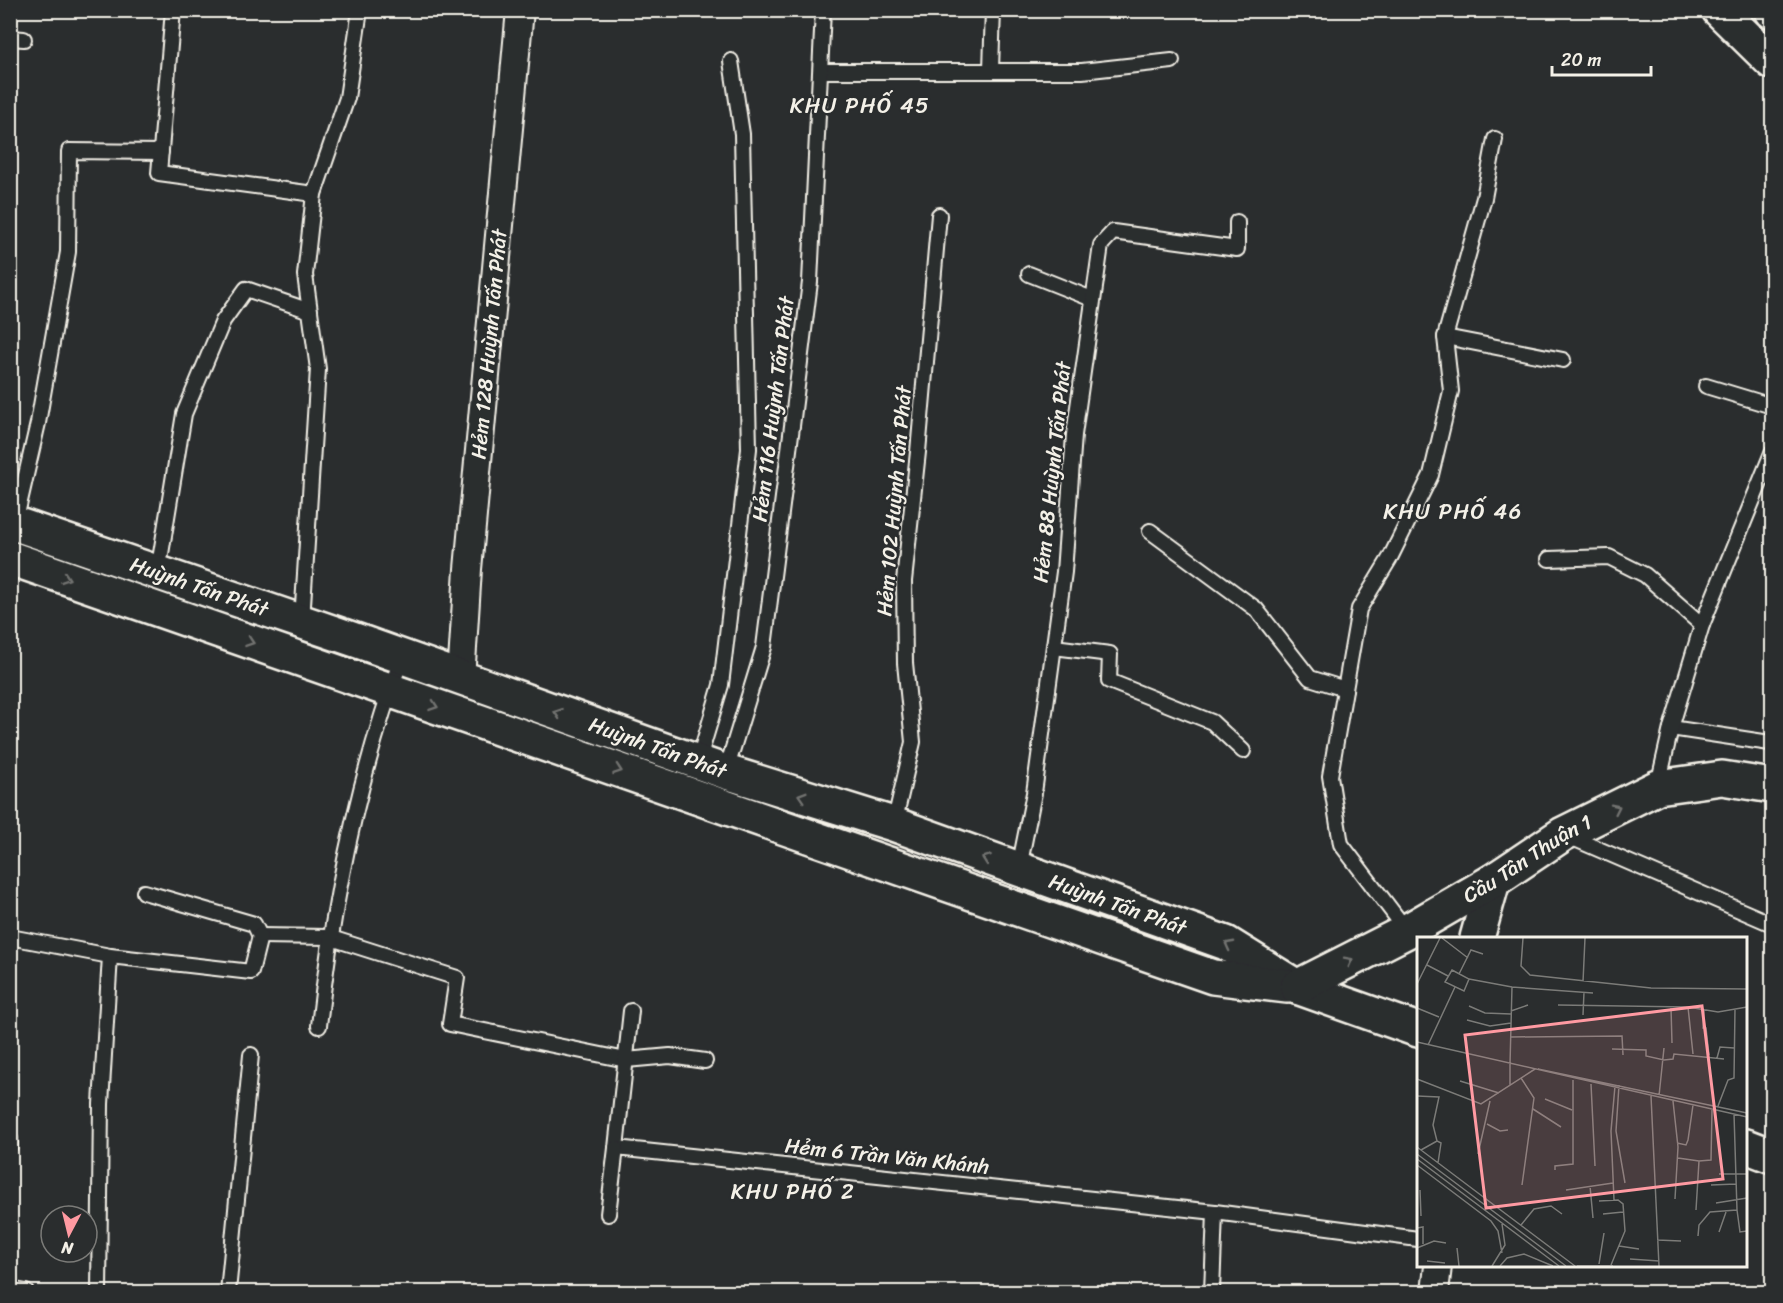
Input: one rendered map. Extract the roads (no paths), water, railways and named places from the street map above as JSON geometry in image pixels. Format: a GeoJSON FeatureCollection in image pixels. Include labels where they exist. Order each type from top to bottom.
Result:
{"type":"FeatureCollection","features":[{"type":"Feature","properties":{"kind":"main road"},"geometry":{"type":"LineString","coordinates":[[1719,10],[1773,62]]}},
{"type":"Feature","properties":{"kind":"main road","name":"Huỳnh Tấn Phát"},"geometry":{"type":"LineString","coordinates":[[13,522],[302,621],[461,679],[704,782],[1213,977],[1297,987]]}},
{"type":"Feature","properties":{"kind":"main road","name":"Huỳnh Tấn Phát"},"geometry":{"type":"LineString","coordinates":[[10,558],[390,691],[704,782],[893,824],[1019,871],[1226,943],[1297,987],[1417,1029]]}},
{"type":"Feature","properties":{"kind":"main road"},"geometry":{"type":"LineString","coordinates":[[352,677],[358,641]]}},
{"type":"Feature","properties":{"kind":"main road","name":"Cầu Tân Thuận 1"},"geometry":{"type":"LineString","coordinates":[[1297,987],[1407,931],[1493,881],[1563,834],[1658,787],[1722,778],[1773,786]]}},
{"type":"Feature","properties":{"kind":"main road"},"geometry":{"type":"LineString","coordinates":[[1477,937],[1493,881]]}},
{"type":"Feature","properties":{"kind":"main road"},"geometry":{"type":"LineString","coordinates":[[1747,1146],[1773,1156]]}},
{"type":"Feature","properties":{"kind":"street","name":"Hẻm 128 Huỳnh Tấn Phát"},"geometry":{"type":"LineString","coordinates":[[461,679],[468,569],[520,10]]}},
{"type":"Feature","properties":{"kind":"street"},"geometry":{"type":"LineString","coordinates":[[1435,1293],[1438,1267]]}},
{"type":"Feature","properties":{"kind":"lane"},"geometry":{"type":"LineString","coordinates":[[173,10],[159,173],[314,194]]}},
{"type":"Feature","properties":{"kind":"lane"},"geometry":{"type":"LineString","coordinates":[[302,621],[318,369],[305,274],[314,194],[347,98],[360,10]]}},
{"type":"Feature","properties":{"kind":"lane","name":"Hẻm 116 Huỳnh Tấn Phát"},"geometry":{"type":"LineString","coordinates":[[704,782],[764,647],[810,282],[823,10]]}},
{"type":"Feature","properties":{"kind":"lane"},"geometry":{"type":"LineString","coordinates":[[991,69],[993,10]]}},
{"type":"Feature","properties":{"kind":"lane"},"geometry":{"type":"LineString","coordinates":[[704,782],[722,685],[749,449],[742,134],[731,61]]}},
{"type":"Feature","properties":{"kind":"lane"},"geometry":{"type":"LineString","coordinates":[[821,71],[991,69],[1082,71],[1172,61]]}},
{"type":"Feature","properties":{"kind":"lane"},"geometry":{"type":"LineString","coordinates":[[1407,931],[1341,844],[1330,776],[1359,609],[1390,558],[1431,475],[1451,391],[1445,336],[1484,198],[1496,139]]}},
{"type":"Feature","properties":{"kind":"lane"},"geometry":{"type":"LineString","coordinates":[[13,522],[38,423],[68,252],[69,151],[161,152]]}},
{"type":"Feature","properties":{"kind":"lane","name":"Hẻm 102 Huỳnh Tấn Phát"},"geometry":{"type":"LineString","coordinates":[[893,824],[913,742],[904,663],[904,580],[939,215]]}},
{"type":"Feature","properties":{"kind":"lane","name":"Hẻm 88 Huỳnh Tấn Phát"},"geometry":{"type":"LineString","coordinates":[[1019,871],[1034,793],[1064,572],[1074,435],[1101,245],[1113,232],[1237,249],[1238,222]]}},
{"type":"Feature","properties":{"kind":"lane"},"geometry":{"type":"LineString","coordinates":[[1029,274],[1092,299]]}},
{"type":"Feature","properties":{"kind":"lane"},"geometry":{"type":"LineString","coordinates":[[158,572],[184,414],[223,321],[246,289],[310,311]]}},
{"type":"Feature","properties":{"kind":"lane"},"geometry":{"type":"LineString","coordinates":[[1445,336],[1563,360]]}},
{"type":"Feature","properties":{"kind":"lane"},"geometry":{"type":"LineString","coordinates":[[1706,386],[1773,406]]}},
{"type":"Feature","properties":{"kind":"lane"},"geometry":{"type":"LineString","coordinates":[[1658,787],[1671,728],[1702,625],[1773,453]]}},
{"type":"Feature","properties":{"kind":"lane"},"geometry":{"type":"LineString","coordinates":[[1150,531],[1256,609],[1310,678],[1345,689]]}},
{"type":"Feature","properties":{"kind":"lane"},"geometry":{"type":"LineString","coordinates":[[1549,559],[1609,557],[1645,575],[1702,625]]}},
{"type":"Feature","properties":{"kind":"lane"},"geometry":{"type":"LineString","coordinates":[[1054,647],[1110,654],[1109,681],[1212,722],[1243,751]]}},
{"type":"Feature","properties":{"kind":"lane"},"geometry":{"type":"LineString","coordinates":[[319,1026],[328,938],[356,807],[402,657]]}},
{"type":"Feature","properties":{"kind":"lane"},"geometry":{"type":"LineString","coordinates":[[1671,728],[1770,743]]}},
{"type":"Feature","properties":{"kind":"lane"},"geometry":{"type":"LineString","coordinates":[[1563,834],[1773,924]]}},
{"type":"Feature","properties":{"kind":"lane"},"geometry":{"type":"LineString","coordinates":[[10,937],[110,956],[251,972],[260,936],[254,924],[144,892]]}},
{"type":"Feature","properties":{"kind":"lane"},"geometry":{"type":"LineString","coordinates":[[260,936],[328,938],[457,978],[450,1024],[626,1060],[670,1056],[705,1061]]}},
{"type":"Feature","properties":{"kind":"lane"},"geometry":{"type":"LineString","coordinates":[[99,1293],[101,1104],[110,956]]}},
{"type":"Feature","properties":{"kind":"lane"},"geometry":{"type":"LineString","coordinates":[[608,1214],[631,1011]]}},
{"type":"Feature","properties":{"kind":"lane"},"geometry":{"type":"LineString","coordinates":[[228,1293],[251,1055]]}},
{"type":"Feature","properties":{"kind":"lane"},"geometry":{"type":"LineString","coordinates":[[10,1140],[10,1146]]}},
{"type":"Feature","properties":{"kind":"lane","name":"Hẻm 6 Trần Văn Khánh"},"geometry":{"type":"LineString","coordinates":[[616,1148],[1215,1212],[1417,1239]]}},
{"type":"Feature","properties":{"kind":"lane"},"geometry":{"type":"LineString","coordinates":[[1212,1293],[1215,1212]]}},
{"type":"Feature","properties":{"kind":"lane"},"geometry":{"type":"LineString","coordinates":[[10,1289],[26,1293]]}},
{"type":"Feature","properties":{"kind":"district","name":"KHU PHỐ 45"},"geometry":{"type":"Point","coordinates":[860,105]}},
{"type":"Feature","properties":{"kind":"district","name":"KHU PHỐ 46"},"geometry":{"type":"Point","coordinates":[1453,511]}},
{"type":"Feature","properties":{"kind":"district","name":"KHU PHỐ 2"},"geometry":{"type":"Point","coordinates":[793,1191]}}]}
